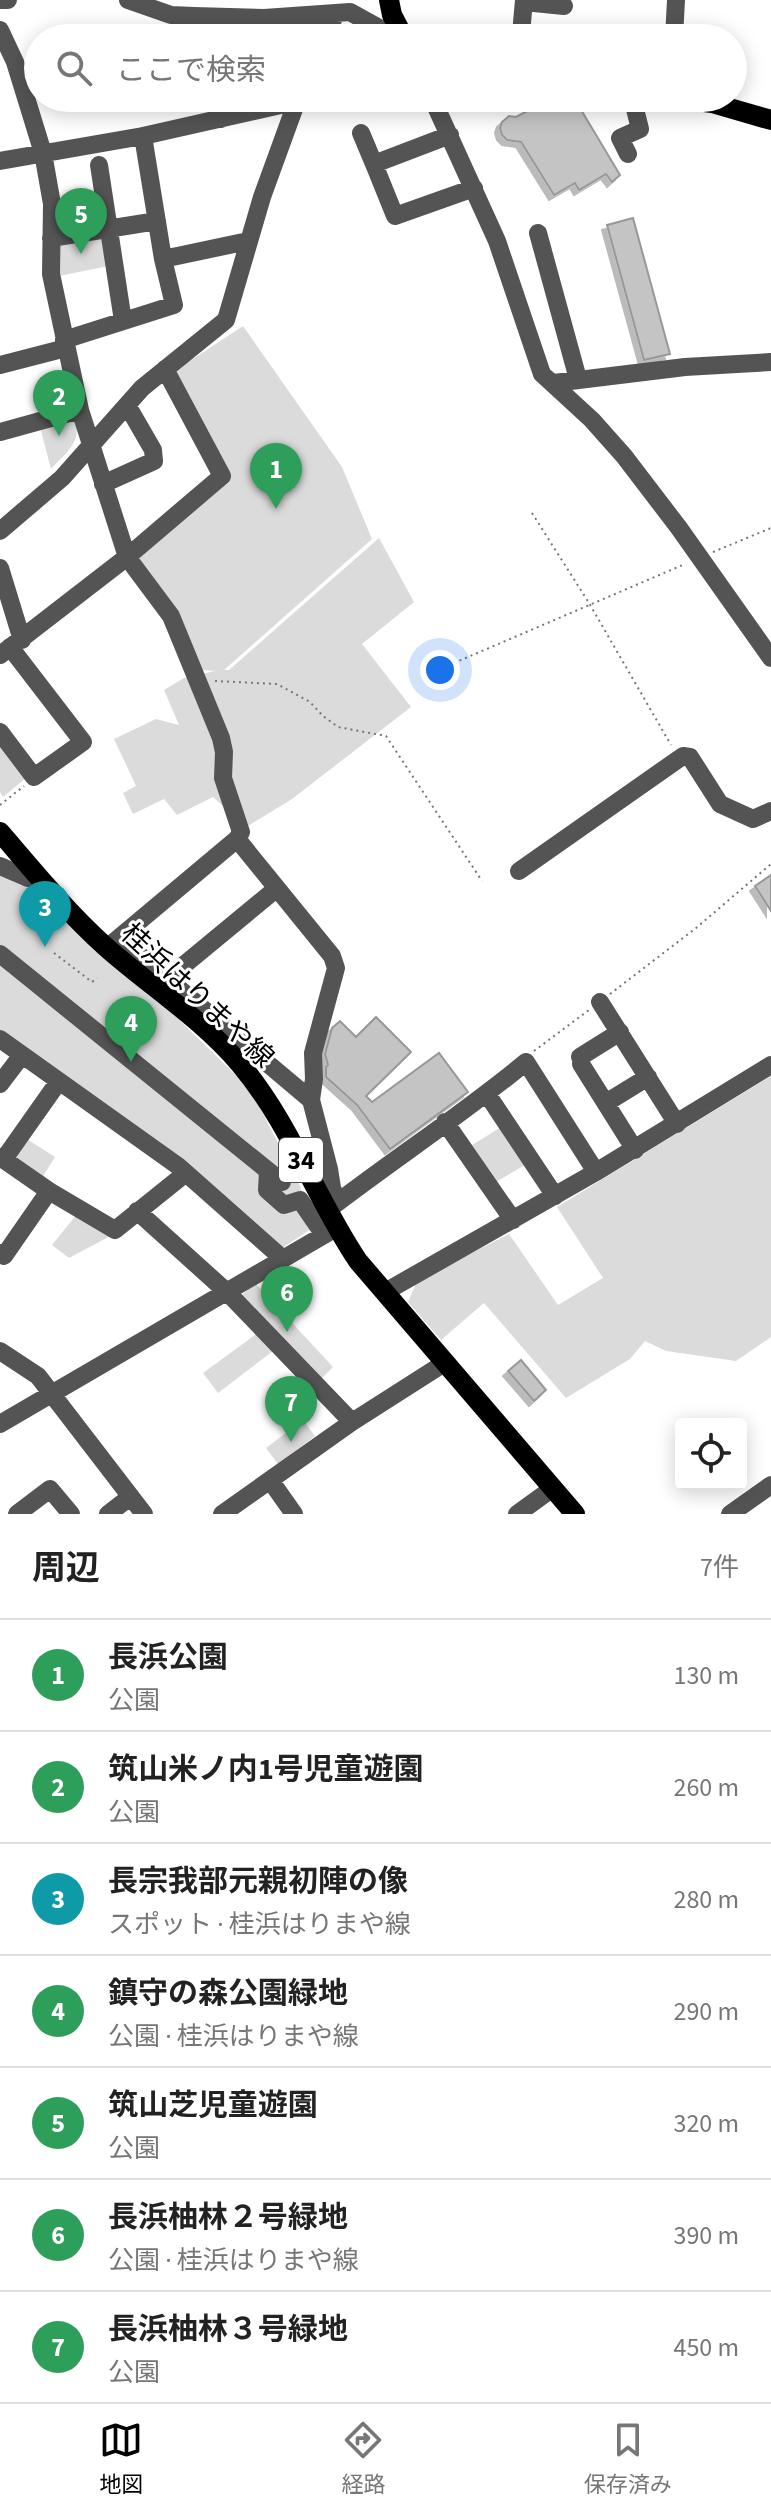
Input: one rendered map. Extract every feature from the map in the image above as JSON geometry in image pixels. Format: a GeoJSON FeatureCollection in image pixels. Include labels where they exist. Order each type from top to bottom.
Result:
{"type":"FeatureCollection","features":[{"type":"Feature","properties":{"kind":"main road"},"geometry":{"type":"LineString","coordinates":[[389,0],[396,24]]}},
{"type":"Feature","properties":{"kind":"main road","name":"桂浜はりまや線"},"geometry":{"type":"LineString","coordinates":[[0,832],[37,877],[113,943],[237,1061],[282,1123],[331,1219],[358,1261],[575,1514]]}},
{"type":"Feature","properties":{"kind":"street"},"geometry":{"type":"LineString","coordinates":[[0,0],[8,0]]}},
{"type":"Feature","properties":{"kind":"street"},"geometry":{"type":"LineString","coordinates":[[128,0],[171,15],[193,8],[264,18],[350,12],[376,24]]}},
{"type":"Feature","properties":{"kind":"street"},"geometry":{"type":"LineString","coordinates":[[675,24],[676,0]]}},
{"type":"Feature","properties":{"kind":"street"},"geometry":{"type":"LineString","coordinates":[[522,24],[524,1],[564,6]]}},
{"type":"Feature","properties":{"kind":"street"},"geometry":{"type":"LineString","coordinates":[[331,24],[336,13]]}},
{"type":"Feature","properties":{"kind":"street"},"geometry":{"type":"LineString","coordinates":[[0,30],[24,78]]}},
{"type":"Feature","properties":{"kind":"street"},"geometry":{"type":"LineString","coordinates":[[35,112],[52,204],[51,274],[80,410],[127,557],[171,616],[221,738],[223,778],[241,832],[237,839],[113,943],[167,979],[311,1100]]}},
{"type":"Feature","properties":{"kind":"street"},"geometry":{"type":"LineString","coordinates":[[220,112],[221,119]]}},
{"type":"Feature","properties":{"kind":"street"},"geometry":{"type":"LineString","coordinates":[[0,161],[143,136],[249,112]]}},
{"type":"Feature","properties":{"kind":"street"},"geometry":{"type":"LineString","coordinates":[[0,531],[62,478],[142,388],[226,320],[248,241],[297,112]]}},
{"type":"Feature","properties":{"kind":"street"},"geometry":{"type":"LineString","coordinates":[[439,112],[497,241],[542,374],[624,456],[771,658]]}},
{"type":"Feature","properties":{"kind":"street"},"geometry":{"type":"LineString","coordinates":[[628,154],[620,138],[640,129],[636,112]]}},
{"type":"Feature","properties":{"kind":"street"},"geometry":{"type":"LineString","coordinates":[[361,133],[395,216],[474,188]]}},
{"type":"Feature","properties":{"kind":"street"},"geometry":{"type":"LineString","coordinates":[[374,164],[450,135]]}},
{"type":"Feature","properties":{"kind":"street"},"geometry":{"type":"LineString","coordinates":[[0,365],[174,305],[163,259],[143,136]]}},
{"type":"Feature","properties":{"kind":"street"},"geometry":{"type":"LineString","coordinates":[[99,165],[123,321]]}},
{"type":"Feature","properties":{"kind":"street"},"geometry":{"type":"LineString","coordinates":[[51,238],[157,221]]}},
{"type":"Feature","properties":{"kind":"street"},"geometry":{"type":"LineString","coordinates":[[538,233],[578,379]]}},
{"type":"Feature","properties":{"kind":"street"},"geometry":{"type":"LineString","coordinates":[[163,259],[248,241]]}},
{"type":"Feature","properties":{"kind":"street"},"geometry":{"type":"LineString","coordinates":[[554,383],[685,367],[771,362]]}},
{"type":"Feature","properties":{"kind":"street"},"geometry":{"type":"LineString","coordinates":[[11,647],[127,557],[222,476],[165,369]]}},
{"type":"Feature","properties":{"kind":"street"},"geometry":{"type":"LineString","coordinates":[[103,484],[154,461],[153,450],[127,405]]}},
{"type":"Feature","properties":{"kind":"street"},"geometry":{"type":"LineString","coordinates":[[0,432],[80,410]]}},
{"type":"Feature","properties":{"kind":"street"},"geometry":{"type":"LineString","coordinates":[[0,568],[11,647],[83,742],[34,777],[0,732]]}},
{"type":"Feature","properties":{"kind":"street"},"geometry":{"type":"LineString","coordinates":[[519,871],[678,758],[690,757],[720,804],[753,819],[771,811]]}},
{"type":"Feature","properties":{"kind":"street"},"geometry":{"type":"LineString","coordinates":[[237,839],[332,956],[336,968],[313,1053],[311,1100],[329,1169],[331,1219]]}},
{"type":"Feature","properties":{"kind":"street"},"geometry":{"type":"LineString","coordinates":[[0,866],[28,878],[37,877]]}},
{"type":"Feature","properties":{"kind":"street"},"geometry":{"type":"LineString","coordinates":[[167,979],[276,889]]}},
{"type":"Feature","properties":{"kind":"street"},"geometry":{"type":"LineString","coordinates":[[0,954],[275,1177],[267,1190],[284,1205],[300,1200],[331,1219]]}},
{"type":"Feature","properties":{"kind":"street"},"geometry":{"type":"LineString","coordinates":[[600,1002],[677,1124]]}},
{"type":"Feature","properties":{"kind":"street"},"geometry":{"type":"LineString","coordinates":[[620,1032],[580,1060],[635,1150]]}},
{"type":"Feature","properties":{"kind":"street"},"geometry":{"type":"LineString","coordinates":[[0,1039],[186,1173],[283,1259]]}},
{"type":"Feature","properties":{"kind":"street"},"geometry":{"type":"LineString","coordinates":[[0,1084],[22,1055]]}},
{"type":"Feature","properties":{"kind":"street"},"geometry":{"type":"LineString","coordinates":[[0,1424],[283,1259],[445,1122],[487,1094],[526,1062],[596,1172]]}},
{"type":"Feature","properties":{"kind":"street"},"geometry":{"type":"LineString","coordinates":[[385,1292],[635,1150],[771,1065]]}},
{"type":"Feature","properties":{"kind":"street"},"geometry":{"type":"LineString","coordinates":[[609,1101],[648,1077]]}},
{"type":"Feature","properties":{"kind":"street"},"geometry":{"type":"LineString","coordinates":[[59,1081],[2,1158],[49,1191],[115,1230],[186,1173]]}},
{"type":"Feature","properties":{"kind":"street"},"geometry":{"type":"LineString","coordinates":[[487,1094],[555,1196]]}},
{"type":"Feature","properties":{"kind":"street"},"geometry":{"type":"LineString","coordinates":[[445,1122],[513,1220]]}},
{"type":"Feature","properties":{"kind":"street"},"geometry":{"type":"LineString","coordinates":[[0,1253],[4,1256],[49,1191]]}},
{"type":"Feature","properties":{"kind":"street"},"geometry":{"type":"LineString","coordinates":[[137,1211],[228,1293],[352,1422]]}},
{"type":"Feature","properties":{"kind":"street"},"geometry":{"type":"LineString","coordinates":[[0,1351],[38,1376],[144,1514]]}},
{"type":"Feature","properties":{"kind":"street"},"geometry":{"type":"LineString","coordinates":[[222,1514],[352,1422],[446,1362]]}},
{"type":"Feature","properties":{"kind":"street"},"geometry":{"type":"LineString","coordinates":[[270,1480],[294,1514]]}},
{"type":"Feature","properties":{"kind":"street"},"geometry":{"type":"LineString","coordinates":[[730,1514],[771,1485]]}},
{"type":"Feature","properties":{"kind":"street"},"geometry":{"type":"LineString","coordinates":[[517,1514],[553,1488]]}},
{"type":"Feature","properties":{"kind":"street"},"geometry":{"type":"LineString","coordinates":[[17,1514],[50,1489],[71,1514]]}},
{"type":"Feature","properties":{"kind":"street"},"geometry":{"type":"LineString","coordinates":[[108,1514],[130,1497]]}},
{"type":"Feature","properties":{"kind":"path"},"geometry":{"type":"LineString","coordinates":[[532,513],[589,603],[678,758]]}},
{"type":"Feature","properties":{"kind":"path"},"geometry":{"type":"LineString","coordinates":[[454,663],[771,528]]}},
{"type":"Feature","properties":{"kind":"path"},"geometry":{"type":"LineString","coordinates":[[198,681],[277,684],[310,702],[338,727],[386,736],[482,881]]}},
{"type":"Feature","properties":{"kind":"path"},"geometry":{"type":"LineString","coordinates":[[0,805],[34,777]]}},
{"type":"Feature","properties":{"kind":"path"},"geometry":{"type":"LineString","coordinates":[[526,1062],[528,1056],[696,928],[771,864]]}},
{"type":"Feature","properties":{"kind":"path"},"geometry":{"type":"LineString","coordinates":[[54,953],[92,982],[97,978]]}},
{"type":"Feature","properties":{"kind":"shaded area"},"geometry":{"type":"Polygon","coordinates":[[[103,236],[108,266],[59,276],[56,243],[103,236]]]}},
{"type":"Feature","properties":{"kind":"shaded area"},"geometry":{"type":"Polygon","coordinates":[[[243,326],[342,467],[372,539],[224,670],[229,670],[379,538],[414,602],[362,644],[411,707],[292,799],[246,827],[213,797],[177,815],[164,799],[133,814],[123,793],[136,786],[114,739],[156,719],[179,725],[164,690],[184,678],[215,671],[202,670],[179,612],[137,556],[229,478],[173,372],[243,326]]]}},
{"type":"Feature","properties":{"kind":"shaded area"},"geometry":{"type":"Polygon","coordinates":[[[75,419],[75,441],[51,469],[40,427],[75,419]]]}},
{"type":"Feature","properties":{"kind":"shaded area"},"geometry":{"type":"Polygon","coordinates":[[[0,745],[27,777],[3,797],[0,792],[0,745]]]}},
{"type":"Feature","properties":{"kind":"shaded area"},"geometry":{"type":"Polygon","coordinates":[[[0,871],[36,888],[251,1090],[300,1186],[311,1229],[276,1252],[0,1035],[0,871]]]}},
{"type":"Feature","properties":{"kind":"shaded area"},"geometry":{"type":"Polygon","coordinates":[[[771,1076],[771,1337],[736,1361],[666,1351],[645,1341],[630,1359],[566,1398],[484,1303],[441,1340],[408,1302],[417,1281],[509,1234],[558,1305],[603,1278],[557,1207],[771,1076]]]}},
{"type":"Feature","properties":{"kind":"shaded area"},"geometry":{"type":"Polygon","coordinates":[[[503,1126],[528,1163],[496,1182],[472,1145],[503,1126]]]}},
{"type":"Feature","properties":{"kind":"shaded area"},"geometry":{"type":"Polygon","coordinates":[[[27,1139],[55,1157],[43,1176],[15,1157],[27,1139]]]}},
{"type":"Feature","properties":{"kind":"shaded area"},"geometry":{"type":"Polygon","coordinates":[[[77,1214],[112,1235],[69,1258],[52,1245],[77,1214]]]}},
{"type":"Feature","properties":{"kind":"shaded area"},"geometry":{"type":"Polygon","coordinates":[[[255,1283],[333,1367],[319,1381],[241,1296],[255,1283]]]}},
{"type":"Feature","properties":{"kind":"shaded area"},"geometry":{"type":"Polygon","coordinates":[[[259,1332],[273,1351],[218,1393],[203,1373],[259,1332]]]}},
{"type":"Feature","properties":{"kind":"shaded area"},"geometry":{"type":"Polygon","coordinates":[[[303,1420],[315,1436],[278,1464],[266,1448],[303,1420]]]}},
{"type":"Feature","properties":{"kind":"building"},"geometry":{"type":"Polygon","coordinates":[[[525,112],[582,112],[620,175],[612,182],[606,174],[579,190],[575,183],[554,195],[521,142],[507,140],[502,135],[502,122],[509,116],[516,117],[525,112]]]}},
{"type":"Feature","properties":{"kind":"building"},"geometry":{"type":"Polygon","coordinates":[[[633,218],[670,354],[644,360],[607,225],[633,218]]]}},
{"type":"Feature","properties":{"kind":"building"},"geometry":{"type":"Polygon","coordinates":[[[771,875],[771,911],[755,886],[771,875]]]}},
{"type":"Feature","properties":{"kind":"building"},"geometry":{"type":"Polygon","coordinates":[[[376,1017],[411,1052],[366,1096],[372,1102],[439,1053],[468,1092],[390,1149],[357,1105],[326,1077],[328,1065],[325,1054],[332,1028],[340,1021],[356,1037],[376,1017]]]}},
{"type":"Feature","properties":{"kind":"building"},"geometry":{"type":"Polygon","coordinates":[[[521,1360],[546,1390],[534,1401],[508,1371],[521,1360]]]}},
{"type":"Feature","properties":{"kind":"place","name":"筑山芝児童遊園"},"geometry":{"type":"Point","coordinates":[81,254]}},
{"type":"Feature","properties":{"kind":"place","name":"筑山米ノ内1号児童遊園"},"geometry":{"type":"Point","coordinates":[59,436]}},
{"type":"Feature","properties":{"kind":"place","name":"長浜公園"},"geometry":{"type":"Point","coordinates":[276,509]}},
{"type":"Feature","properties":{"kind":"place","name":"長宗我部元親初陣の像"},"geometry":{"type":"Point","coordinates":[45,947]}},
{"type":"Feature","properties":{"kind":"place","name":"鎮守の森公園緑地"},"geometry":{"type":"Point","coordinates":[131,1062]}},
{"type":"Feature","properties":{"kind":"place","name":"長浜柚林２号緑地"},"geometry":{"type":"Point","coordinates":[287,1332]}},
{"type":"Feature","properties":{"kind":"place","name":"長浜柚林３号緑地"},"geometry":{"type":"Point","coordinates":[291,1442]}}]}
